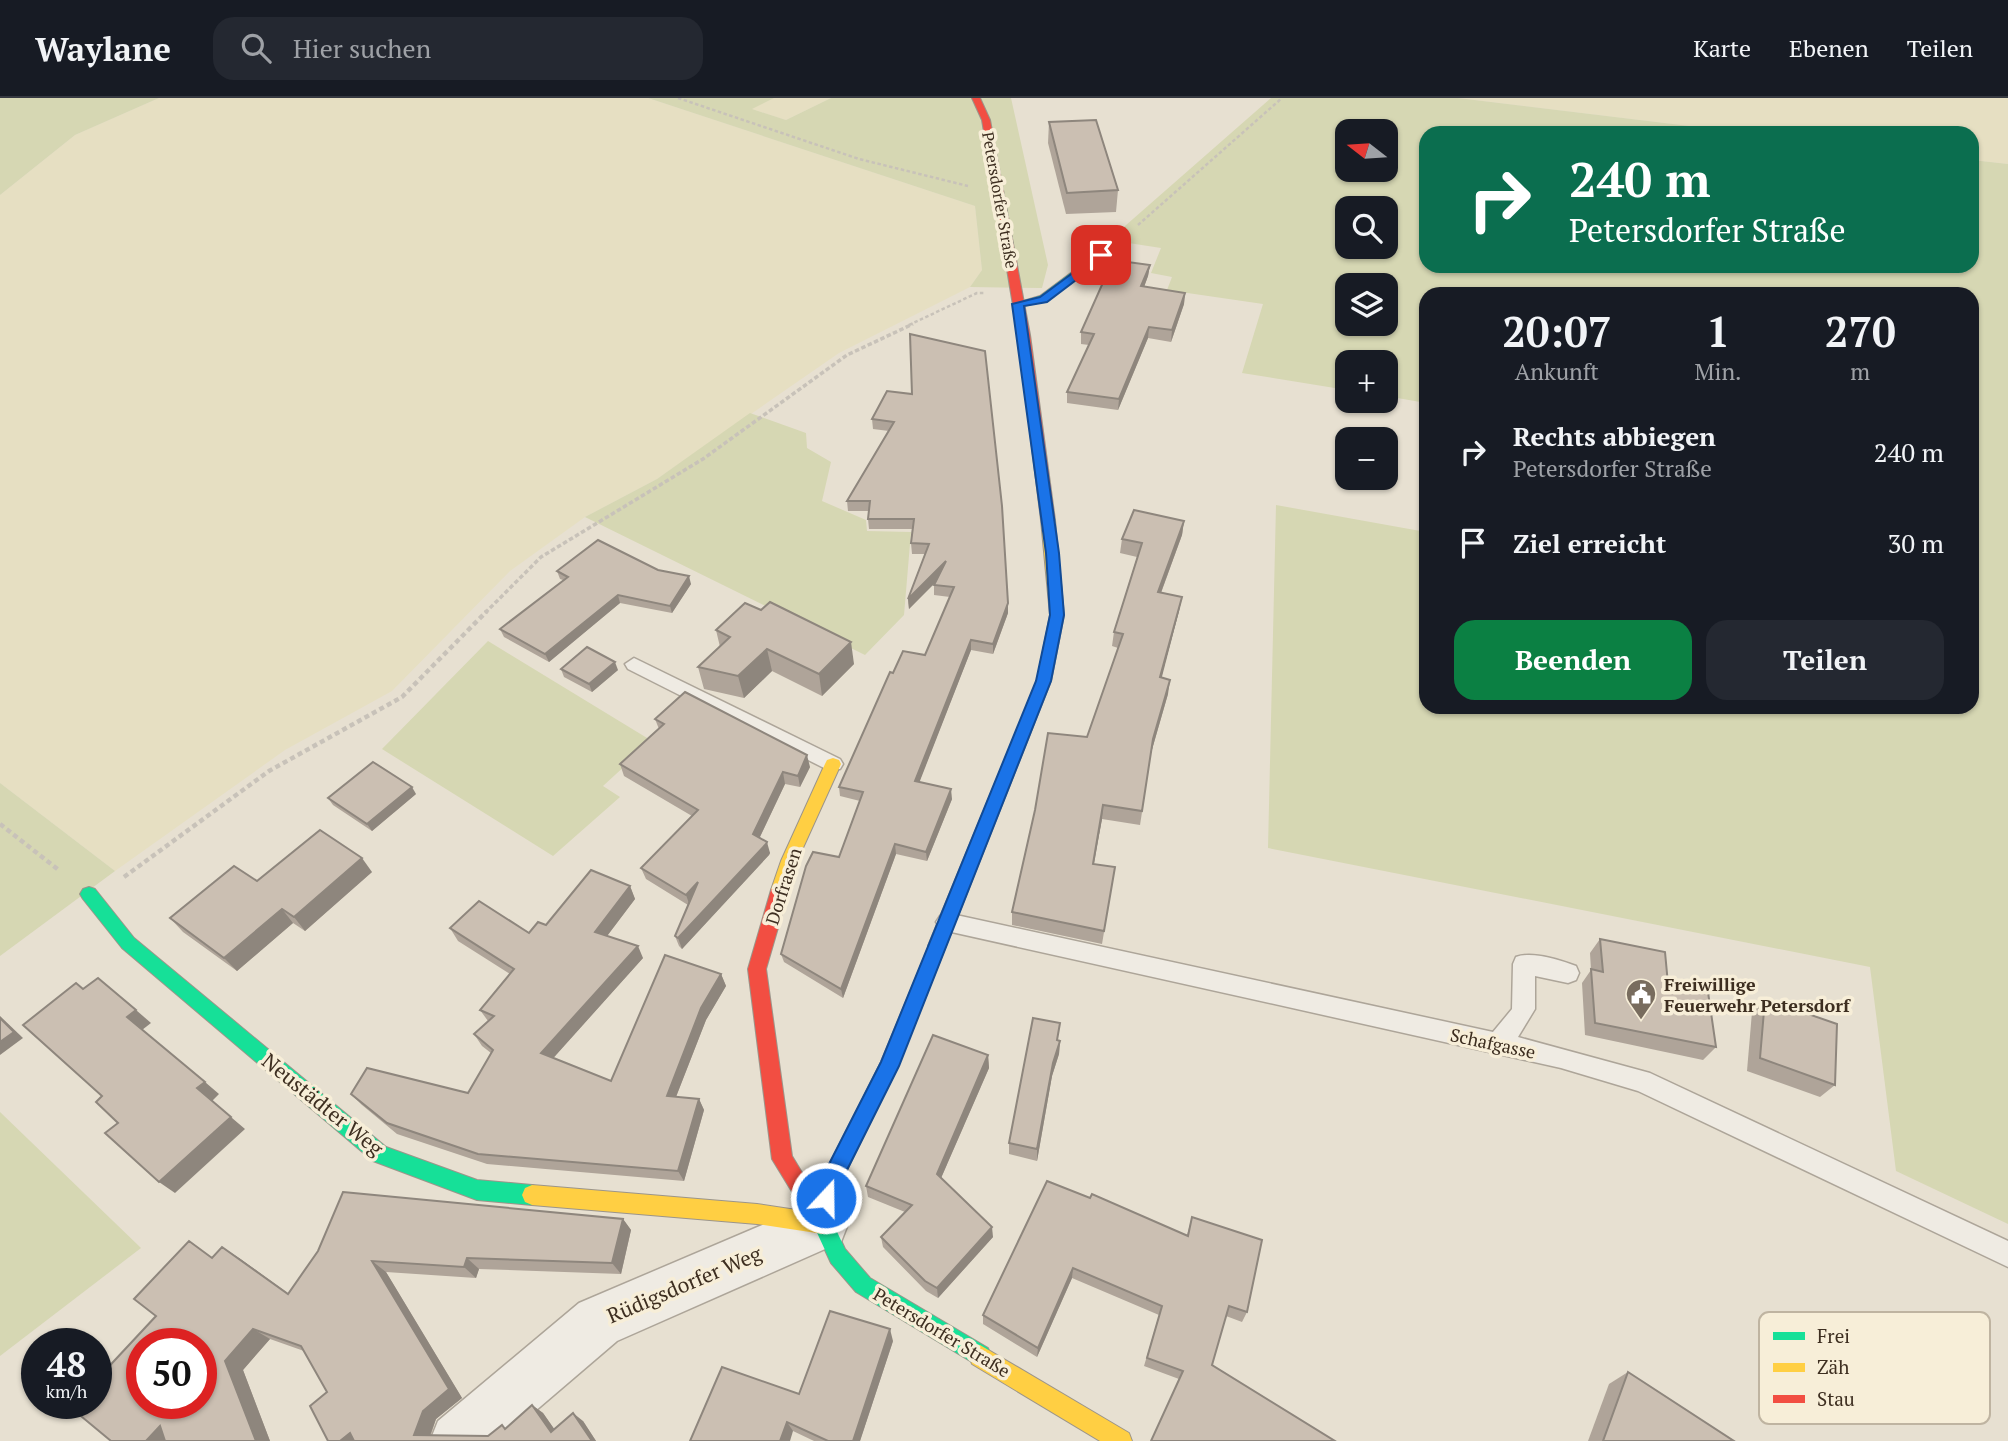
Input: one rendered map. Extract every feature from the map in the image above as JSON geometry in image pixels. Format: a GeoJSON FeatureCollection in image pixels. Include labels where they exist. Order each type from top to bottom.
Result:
{"type":"FeatureCollection","features":[{"type":"Feature","properties":{"kind":"main road","name":"Petersdorfer Straße"},"geometry":{"type":"LineString","coordinates":[[976,98],[986,120],[1001,194],[1052,553],[1057,615],[1044,681],[889,1066],[834,1175],[823,1224],[838,1256],[863,1285],[1121,1441]]}},
{"type":"Feature","properties":{"kind":"main road"},"geometry":{"type":"LineString","coordinates":[[1017,298],[1043,299],[1119,242]]}},
{"type":"Feature","properties":{"kind":"main road","name":"Dorfrasen"},"geometry":{"type":"LineString","coordinates":[[823,1224],[782,1159],[757,969],[789,861],[833,764]]}},
{"type":"Feature","properties":{"kind":"main road","name":"Neustädter Weg"},"geometry":{"type":"LineString","coordinates":[[91,897],[128,943],[380,1154],[477,1190],[757,1214],[823,1224]]}},
{"type":"Feature","properties":{"kind":"street","name":"Rüdigsdorfer Weg"},"geometry":{"type":"LineString","coordinates":[[458,1441],[598,1322],[823,1224]]}},
{"type":"Feature","properties":{"kind":"lane","name":"Dorfrasen"},"geometry":{"type":"LineString","coordinates":[[634,664],[833,764]]}},
{"type":"Feature","properties":{"kind":"lane","name":"Schafgasse"},"geometry":{"type":"LineString","coordinates":[[947,922],[1561,1057],[1643,1081],[2008,1254]]}},
{"type":"Feature","properties":{"kind":"lane"},"geometry":{"type":"LineString","coordinates":[[1496,1043],[1516,1026],[1525,1012],[1524,964],[1568,973]]}},
{"type":"Feature","properties":{"kind":"path"},"geometry":{"type":"LineString","coordinates":[[678,98],[859,159],[1001,194]]}},
{"type":"Feature","properties":{"kind":"path"},"geometry":{"type":"LineString","coordinates":[[1119,242],[1282,98]]}},
{"type":"Feature","properties":{"kind":"path"},"geometry":{"type":"LineString","coordinates":[[0,824],[91,897],[269,771],[402,697],[541,557],[703,459],[847,355],[977,293],[1017,298]]}},
{"type":"Feature","properties":{"kind":"shaded area"},"geometry":{"type":"Polygon","coordinates":[[[159,98],[648,98],[975,206],[982,270],[970,287],[839,353],[657,479],[585,517],[510,571],[392,691],[285,750],[115,871],[0,783],[0,195],[75,135],[159,98]]]}},
{"type":"Feature","properties":{"kind":"shaded area"},"geometry":{"type":"Polygon","coordinates":[[[774,98],[831,98],[786,120],[751,109],[774,98]]]}},
{"type":"Feature","properties":{"kind":"shaded area"},"geometry":{"type":"Polygon","coordinates":[[[1458,98],[2008,98],[2008,164],[1979,161],[1979,126],[1689,126],[1458,98]]]}},
{"type":"Feature","properties":{"kind":"green space"},"geometry":{"type":"Polygon","coordinates":[[[0,98],[159,98],[75,135],[0,195],[0,98]]]}},
{"type":"Feature","properties":{"kind":"green space"},"geometry":{"type":"Polygon","coordinates":[[[648,98],[774,98],[752,109],[786,120],[831,98],[1011,98],[1048,265],[1042,288],[970,287],[982,270],[975,206],[648,98]]]}},
{"type":"Feature","properties":{"kind":"green space"},"geometry":{"type":"Polygon","coordinates":[[[1271,98],[1458,98],[1689,126],[1419,126],[1419,273],[1979,273],[1979,161],[2008,164],[2008,1224],[1896,1171],[1870,967],[1268,848],[1276,505],[1419,531],[1419,714],[1979,714],[1979,287],[1419,287],[1419,402],[1398,398],[1398,350],[1335,350],[1335,388],[1242,373],[1263,304],[1167,290],[1172,277],[1151,273],[1161,248],[1109,240],[1271,98]]]}},
{"type":"Feature","properties":{"kind":"green space"},"geometry":{"type":"Polygon","coordinates":[[[750,413],[806,433],[807,448],[831,462],[822,501],[866,520],[867,531],[911,532],[904,615],[865,655],[585,517],[657,479],[750,413]]]}},
{"type":"Feature","properties":{"kind":"green space"},"geometry":{"type":"Polygon","coordinates":[[[488,641],[652,741],[603,786],[620,797],[553,856],[382,749],[488,641]]]}},
{"type":"Feature","properties":{"kind":"green space"},"geometry":{"type":"Polygon","coordinates":[[[0,783],[115,871],[0,956],[0,783]]]}},
{"type":"Feature","properties":{"kind":"green space"},"geometry":{"type":"Polygon","coordinates":[[[0,1112],[141,1248],[37,1328],[21,1328],[21,1340],[0,1356],[0,1112]]]}},
{"type":"Feature","properties":{"kind":"building"},"geometry":{"type":"Polygon","coordinates":[[[1096,120],[1118,190],[1067,193],[1049,122],[1096,120]]]}},
{"type":"Feature","properties":{"kind":"building"},"geometry":{"type":"Polygon","coordinates":[[[1113,260],[1150,265],[1141,286],[1185,293],[1172,330],[1149,327],[1119,399],[1067,392],[1094,334],[1081,332],[1113,260]]]}},
{"type":"Feature","properties":{"kind":"building"},"geometry":{"type":"Polygon","coordinates":[[[910,334],[985,351],[1002,506],[1008,603],[993,644],[971,640],[915,781],[951,789],[926,852],[895,844],[841,989],[781,954],[806,866],[813,852],[839,857],[863,792],[839,787],[890,672],[893,673],[903,651],[925,655],[954,587],[934,585],[946,561],[908,599],[929,544],[911,543],[914,519],[868,519],[870,501],[847,501],[894,422],[872,419],[887,391],[912,394],[910,334]]]}},
{"type":"Feature","properties":{"kind":"building"},"geometry":{"type":"Polygon","coordinates":[[[1134,510],[1184,521],[1158,592],[1182,597],[1160,677],[1170,680],[1153,739],[1142,811],[1103,805],[1093,864],[1115,867],[1104,931],[1012,912],[1035,810],[1048,733],[1087,737],[1123,634],[1114,632],[1142,543],[1122,539],[1134,510]]]}},
{"type":"Feature","properties":{"kind":"building"},"geometry":{"type":"Polygon","coordinates":[[[598,540],[658,570],[689,576],[670,606],[618,595],[545,654],[500,629],[568,577],[557,571],[598,540]]]}},
{"type":"Feature","properties":{"kind":"building"},"geometry":{"type":"Polygon","coordinates":[[[770,602],[851,642],[819,674],[767,649],[738,676],[698,667],[730,637],[716,630],[745,603],[761,610],[770,602]]]}},
{"type":"Feature","properties":{"kind":"building"},"geometry":{"type":"Polygon","coordinates":[[[587,647],[615,662],[589,684],[561,669],[587,647]]]}},
{"type":"Feature","properties":{"kind":"building"},"geometry":{"type":"Polygon","coordinates":[[[685,692],[807,755],[798,776],[783,772],[753,834],[767,842],[766,844],[678,938],[675,936],[698,882],[686,895],[641,868],[698,810],[620,764],[664,724],[655,719],[685,692]]]}},
{"type":"Feature","properties":{"kind":"building"},"geometry":{"type":"Polygon","coordinates":[[[373,762],[412,787],[367,824],[328,798],[373,762]]]}},
{"type":"Feature","properties":{"kind":"building"},"geometry":{"type":"Polygon","coordinates":[[[320,830],[362,858],[294,917],[282,909],[224,958],[170,918],[234,866],[257,881],[320,830]]]}},
{"type":"Feature","properties":{"kind":"building"},"geometry":{"type":"Polygon","coordinates":[[[591,870],[630,886],[595,932],[638,946],[541,1053],[611,1081],[665,955],[721,974],[701,1008],[667,1096],[699,1099],[678,1171],[478,1154],[387,1123],[351,1094],[367,1068],[468,1093],[493,1050],[474,1034],[494,1016],[480,1010],[514,969],[450,928],[479,901],[529,933],[538,922],[546,925],[591,870]]]}},
{"type":"Feature","properties":{"kind":"building"},"geometry":{"type":"Polygon","coordinates":[[[1600,939],[1665,952],[1668,984],[1708,992],[1716,1047],[1595,1023],[1591,969],[1603,972],[1600,939]]]}},
{"type":"Feature","properties":{"kind":"building"},"geometry":{"type":"Polygon","coordinates":[[[98,978],[136,1010],[127,1017],[205,1082],[197,1088],[231,1117],[159,1182],[105,1133],[118,1123],[96,1102],[102,1096],[23,1025],[76,983],[83,989],[98,978]]]}},
{"type":"Feature","properties":{"kind":"building"},"geometry":{"type":"Polygon","coordinates":[[[1765,999],[1837,1024],[1835,1085],[1760,1058],[1765,999]]]}},
{"type":"Feature","properties":{"kind":"building"},"geometry":{"type":"Polygon","coordinates":[[[0,1018],[14,1032],[0,1042],[0,1018]]]}},
{"type":"Feature","properties":{"kind":"building"},"geometry":{"type":"Polygon","coordinates":[[[1033,1018],[1060,1023],[1057,1040],[1060,1041],[1053,1063],[1037,1149],[1009,1143],[1033,1018]]]}},
{"type":"Feature","properties":{"kind":"building"},"geometry":{"type":"Polygon","coordinates":[[[933,1035],[988,1055],[937,1174],[992,1227],[937,1288],[925,1281],[881,1237],[912,1205],[866,1186],[933,1035]]]}},
{"type":"Feature","properties":{"kind":"building"},"geometry":{"type":"Polygon","coordinates":[[[1047,1181],[1090,1198],[1092,1194],[1188,1236],[1192,1217],[1262,1240],[1247,1312],[1229,1306],[1212,1365],[1335,1441],[1151,1441],[1183,1371],[1147,1358],[1162,1306],[1073,1268],[1038,1348],[983,1315],[1047,1181]]]}},
{"type":"Feature","properties":{"kind":"building"},"geometry":{"type":"Polygon","coordinates":[[[343,1192],[623,1219],[612,1263],[467,1258],[464,1267],[372,1261],[449,1389],[423,1411],[414,1435],[488,1436],[502,1425],[505,1429],[532,1405],[551,1432],[573,1413],[592,1441],[354,1441],[350,1433],[340,1441],[328,1441],[310,1406],[327,1392],[301,1346],[253,1329],[225,1361],[256,1441],[165,1441],[160,1426],[146,1441],[111,1441],[84,1419],[112,1419],[112,1363],[126,1348],[126,1419],[217,1419],[217,1328],[145,1328],[156,1316],[134,1299],[189,1241],[212,1258],[222,1247],[288,1294],[318,1251],[343,1192]]]}},
{"type":"Feature","properties":{"kind":"building"},"geometry":{"type":"Polygon","coordinates":[[[830,1311],[890,1329],[853,1441],[828,1441],[787,1422],[780,1441],[690,1441],[722,1367],[799,1394],[830,1311]]]}},
{"type":"Feature","properties":{"kind":"building"},"geometry":{"type":"Polygon","coordinates":[[[1628,1372],[1734,1441],[1603,1441],[1628,1372]]]}},
{"type":"Feature","properties":{"kind":"traffic: fast"},"geometry":{"type":"LineString","coordinates":[[1018,304],[1043,299],[1119,242]]}},
{"type":"Feature","properties":{"kind":"traffic: fast"},"geometry":{"type":"LineString","coordinates":[[89,894],[128,943],[380,1154],[477,1190],[532,1195]]}},
{"type":"Feature","properties":{"kind":"traffic: fast"},"geometry":{"type":"LineString","coordinates":[[937,946],[889,1066],[834,1175],[826,1198],[823,1224],[838,1256],[863,1285],[980,1356]]}},
{"type":"Feature","properties":{"kind":"traffic: slow"},"geometry":{"type":"LineString","coordinates":[[937,946],[1044,681],[1057,615],[1048,520]]}},
{"type":"Feature","properties":{"kind":"traffic: slow"},"geometry":{"type":"LineString","coordinates":[[780,890],[789,861],[833,764]]}},
{"type":"Feature","properties":{"kind":"traffic: slow"},"geometry":{"type":"LineString","coordinates":[[532,1195],[757,1214],[823,1224]]}},
{"type":"Feature","properties":{"kind":"traffic: slow"},"geometry":{"type":"LineString","coordinates":[[980,1356],[1121,1441]]}},
{"type":"Feature","properties":{"kind":"traffic: jam"},"geometry":{"type":"LineString","coordinates":[[976,98],[986,120],[1024,335],[1048,520]]}},
{"type":"Feature","properties":{"kind":"traffic: jam"},"geometry":{"type":"LineString","coordinates":[[780,890],[757,969],[782,1159],[823,1224]]}},
{"type":"Feature","properties":{"kind":"place","name":"Freiwillige Feuerwehr Petersdorf"},"geometry":{"type":"Point","coordinates":[1641,1021]}},
{"type":"Feature","properties":{"kind":"route"},"geometry":{"type":"LineString","coordinates":[[826,1198],[834,1175],[889,1066],[1044,681],[1057,615],[1052,553],[1018,304],[1043,299],[1101,255]]}}]}
